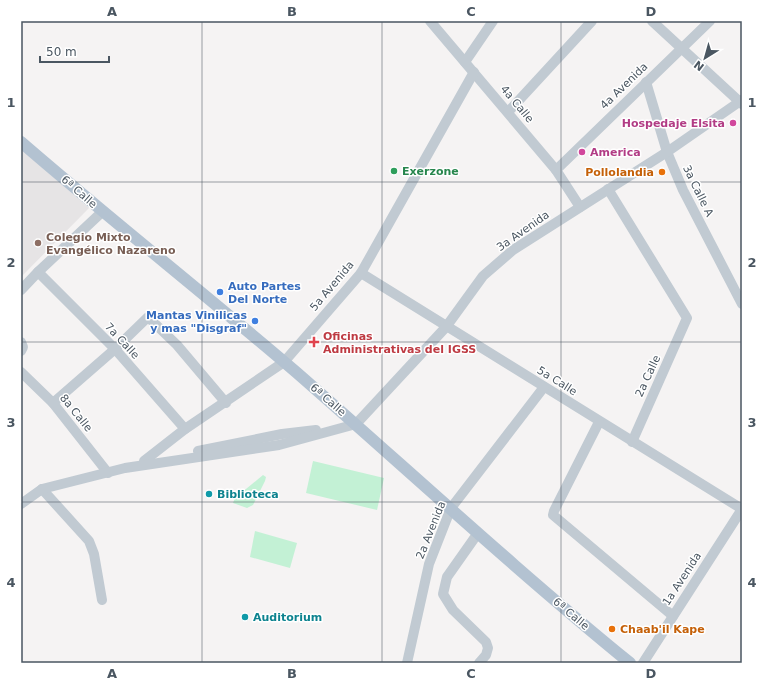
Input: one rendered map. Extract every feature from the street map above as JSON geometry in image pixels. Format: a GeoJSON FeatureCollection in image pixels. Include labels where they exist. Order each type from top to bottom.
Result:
{"type":"FeatureCollection","features":[{"type":"Feature","properties":{"kind":"main road","name":"6ª Calle"},"geometry":{"type":"LineString","coordinates":[[21,142],[102,212],[284,362],[566,610],[630,663]]}},
{"type":"Feature","properties":{"kind":"street","name":"4a Calle"},"geometry":{"type":"LineString","coordinates":[[430,21],[556,170],[580,207]]}},
{"type":"Feature","properties":{"kind":"street"},"geometry":{"type":"LineString","coordinates":[[465,62],[494,21]]}},
{"type":"Feature","properties":{"kind":"street"},"geometry":{"type":"LineString","coordinates":[[508,112],[592,21]]}},
{"type":"Feature","properties":{"kind":"street"},"geometry":{"type":"LineString","coordinates":[[652,21],[741,101]]}},
{"type":"Feature","properties":{"kind":"street","name":"4a Avenida"},"geometry":{"type":"LineString","coordinates":[[556,170],[710,21]]}},
{"type":"Feature","properties":{"kind":"street","name":"5a Avenida"},"geometry":{"type":"LineString","coordinates":[[144,461],[185,429],[226,403],[284,362],[360,274],[474,72]]}},
{"type":"Feature","properties":{"kind":"street","name":"3a Calle A"},"geometry":{"type":"LineString","coordinates":[[646,82],[667,152],[683,190],[742,304]]}},
{"type":"Feature","properties":{"kind":"street","name":"3a Avenida"},"geometry":{"type":"LineString","coordinates":[[356,424],[446,327],[483,276],[513,250],[667,152],[741,101]]}},
{"type":"Feature","properties":{"kind":"street","name":"2a Calle"},"geometry":{"type":"LineString","coordinates":[[608,189],[686,315],[687,321],[632,442]]}},
{"type":"Feature","properties":{"kind":"street"},"geometry":{"type":"LineString","coordinates":[[21,290],[102,212]]}},
{"type":"Feature","properties":{"kind":"street","name":"7a Calle"},"geometry":{"type":"LineString","coordinates":[[38,272],[115,349],[185,429]]}},
{"type":"Feature","properties":{"kind":"street","name":"5a Calle"},"geometry":{"type":"LineString","coordinates":[[360,274],[742,509]]}},
{"type":"Feature","properties":{"kind":"street"},"geometry":{"type":"LineString","coordinates":[[53,403],[115,349],[146,318],[150,318],[177,345],[226,403]]}},
{"type":"Feature","properties":{"kind":"street","name":"8a Calle"},"geometry":{"type":"LineString","coordinates":[[21,372],[53,403],[108,473]]}},
{"type":"Feature","properties":{"kind":"street","name":"2a Avenida"},"geometry":{"type":"LineString","coordinates":[[407,663],[429,564],[451,508],[544,387]]}},
{"type":"Feature","properties":{"kind":"street"},"geometry":{"type":"LineString","coordinates":[[599,422],[553,515],[672,616]]}},
{"type":"Feature","properties":{"kind":"street"},"geometry":{"type":"LineString","coordinates":[[21,504],[42,489],[108,473],[144,461],[282,434],[356,424]]}},
{"type":"Feature","properties":{"kind":"street"},"geometry":{"type":"LineString","coordinates":[[125,468],[279,445],[356,424]]}},
{"type":"Feature","properties":{"kind":"street"},"geometry":{"type":"LineString","coordinates":[[42,489],[89,541],[94,554],[102,600]]}},
{"type":"Feature","properties":{"kind":"street","name":"1a Avenida"},"geometry":{"type":"LineString","coordinates":[[643,663],[742,509]]}},
{"type":"Feature","properties":{"kind":"street"},"geometry":{"type":"LineString","coordinates":[[478,533],[447,577],[443,594],[453,610],[486,642],[488,648],[486,655],[479,663]]}},
{"type":"Feature","properties":{"kind":"shaded area","name":"Colegio Mixto Evangélico Nazareno"},"geometry":{"type":"Polygon","coordinates":[[[21,149],[89,208],[21,277],[21,149]]]}},
{"type":"Feature","properties":{"kind":"green space"},"geometry":{"type":"Polygon","coordinates":[[[313,461],[384,478],[377,510],[306,493],[313,461]]]}},
{"type":"Feature","properties":{"kind":"green space"},"geometry":{"type":"Polygon","coordinates":[[[263,475],[266,477],[265,481],[253,505],[247,508],[233,503],[235,498],[263,475]]]}},
{"type":"Feature","properties":{"kind":"green space"},"geometry":{"type":"Polygon","coordinates":[[[255,531],[297,543],[290,568],[250,557],[255,531]]]}},
{"type":"Feature","properties":{"kind":"place","name":"Hospedaje Elsita"},"geometry":{"type":"Point","coordinates":[733,123]}},
{"type":"Feature","properties":{"kind":"place","name":"America"},"geometry":{"type":"Point","coordinates":[582,152]}},
{"type":"Feature","properties":{"kind":"place","name":"Exerzone"},"geometry":{"type":"Point","coordinates":[394,171]}},
{"type":"Feature","properties":{"kind":"place","name":"Pollolandia"},"geometry":{"type":"Point","coordinates":[662,172]}},
{"type":"Feature","properties":{"kind":"place","name":"Colegio Mixto Evangélico Nazareno"},"geometry":{"type":"Point","coordinates":[38,243]}},
{"type":"Feature","properties":{"kind":"place","name":"Auto Partes Del Norte"},"geometry":{"type":"Point","coordinates":[220,292]}},
{"type":"Feature","properties":{"kind":"place","name":"Mantas Vinilicas y mas \"Disgraf\""},"geometry":{"type":"Point","coordinates":[255,321]}},
{"type":"Feature","properties":{"kind":"place","name":"Oficinas Administrativas del IGSS"},"geometry":{"type":"Point","coordinates":[314,342]}},
{"type":"Feature","properties":{"kind":"place","name":"Biblioteca"},"geometry":{"type":"Point","coordinates":[209,494]}},
{"type":"Feature","properties":{"kind":"place","name":"Auditorium"},"geometry":{"type":"Point","coordinates":[245,617]}},
{"type":"Feature","properties":{"kind":"place","name":"Chaab'il Kape"},"geometry":{"type":"Point","coordinates":[612,629]}}]}
